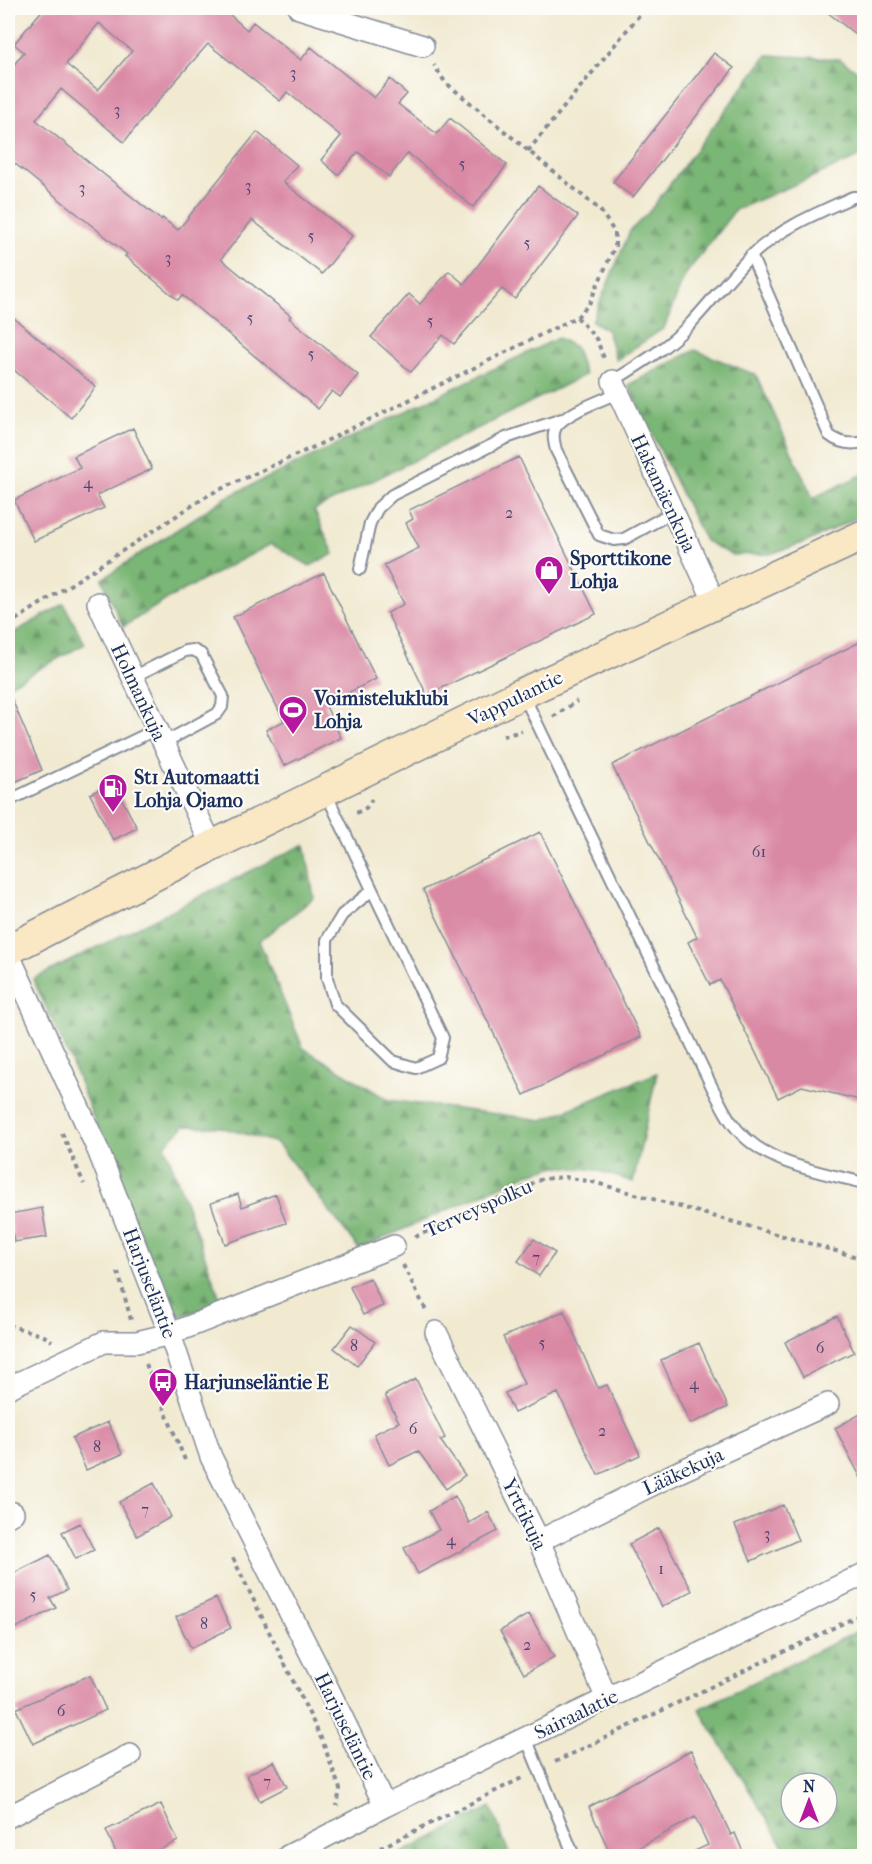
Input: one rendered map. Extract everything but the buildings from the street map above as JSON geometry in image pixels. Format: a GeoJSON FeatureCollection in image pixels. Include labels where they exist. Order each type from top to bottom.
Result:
{"type":"FeatureCollection","features":[{"type":"Feature","properties":{"kind":"street"},"geometry":{"type":"LineString","coordinates":[[299,8],[423,46]]}},
{"type":"Feature","properties":{"kind":"street","name":"Hakamäenkuja"},"geometry":{"type":"LineString","coordinates":[[615,387],[716,605]]}},
{"type":"Feature","properties":{"kind":"street","name":"Vappulantie"},"geometry":{"type":"LineString","coordinates":[[8,951],[212,846],[523,693],[864,535]]}},
{"type":"Feature","properties":{"kind":"street","name":"Holmankuja"},"geometry":{"type":"LineString","coordinates":[[98,603],[212,846]]}},
{"type":"Feature","properties":{"kind":"street","name":"Harjuseläntie"},"geometry":{"type":"LineString","coordinates":[[8,951],[98,1150],[170,1334],[211,1457],[385,1806]]}},
{"type":"Feature","properties":{"kind":"street"},"geometry":{"type":"LineString","coordinates":[[8,1388],[104,1342],[137,1342],[170,1334],[394,1246]]}},
{"type":"Feature","properties":{"kind":"street","name":"Yrttikuja"},"geometry":{"type":"LineString","coordinates":[[436,1332],[539,1540],[607,1699]]}},
{"type":"Feature","properties":{"kind":"street","name":"Lääkekuja"},"geometry":{"type":"LineString","coordinates":[[539,1540],[672,1475],[828,1404]]}},
{"type":"Feature","properties":{"kind":"street","name":"Sairaalatie"},"geometry":{"type":"LineString","coordinates":[[288,1857],[385,1806],[864,1575]]}},
{"type":"Feature","properties":{"kind":"street"},"geometry":{"type":"LineString","coordinates":[[8,1817],[130,1755]]}},
{"type":"Feature","properties":{"kind":"lane"},"geometry":{"type":"LineString","coordinates":[[360,569],[370,523],[378,507],[392,495],[506,438],[564,418],[615,387],[688,326],[751,255],[793,225],[854,197],[864,196]]}},
{"type":"Feature","properties":{"kind":"lane"},"geometry":{"type":"LineString","coordinates":[[751,255],[829,435],[838,442],[849,444],[864,441]]}},
{"type":"Feature","properties":{"kind":"lane"},"geometry":{"type":"LineString","coordinates":[[564,418],[556,428],[553,437],[556,450],[599,535],[614,540],[624,540],[673,512]]}},
{"type":"Feature","properties":{"kind":"lane"},"geometry":{"type":"LineString","coordinates":[[8,801],[217,714],[222,707],[223,696],[201,654],[193,650],[185,651],[133,677]]}},
{"type":"Feature","properties":{"kind":"lane"},"geometry":{"type":"LineString","coordinates":[[523,693],[730,1121],[752,1144],[780,1161],[864,1184]]}},
{"type":"Feature","properties":{"kind":"lane"},"geometry":{"type":"LineString","coordinates":[[324,791],[443,1038],[438,1058],[416,1068],[393,1061],[335,1004],[327,978],[327,940],[342,915],[371,891]]}},
{"type":"Feature","properties":{"kind":"lane"},"geometry":{"type":"LineString","coordinates":[[526,1738],[574,1857]]}},
{"type":"Feature","properties":{"kind":"path"},"geometry":{"type":"LineString","coordinates":[[528,151],[645,8]]}},
{"type":"Feature","properties":{"kind":"path"},"geometry":{"type":"LineString","coordinates":[[8,625],[210,494],[318,445],[577,317],[588,304],[615,246],[615,233],[600,210],[445,82],[423,46]]}},
{"type":"Feature","properties":{"kind":"path"},"geometry":{"type":"LineString","coordinates":[[577,317],[597,340],[615,387]]}},
{"type":"Feature","properties":{"kind":"path","name":"Terveyspolku"},"geometry":{"type":"LineString","coordinates":[[394,1246],[542,1179],[565,1177],[593,1182],[864,1259]]}},
{"type":"Feature","properties":{"kind":"path"},"geometry":{"type":"LineString","coordinates":[[394,1246],[436,1332]]}},
{"type":"Feature","properties":{"kind":"path"},"geometry":{"type":"LineString","coordinates":[[8,1324],[44,1336],[76,1354]]}},
{"type":"Feature","properties":{"kind":"path"},"geometry":{"type":"LineString","coordinates":[[364,1857],[864,1612]]}},
{"type":"Feature","properties":{"kind":"green space"},"geometry":{"type":"Polygon","coordinates":[[[767,55],[840,59],[864,76],[864,155],[735,210],[685,275],[664,328],[616,360],[607,330],[592,321],[630,231],[649,212],[767,55]]]}},
{"type":"Feature","properties":{"kind":"green space"},"geometry":{"type":"Polygon","coordinates":[[[558,338],[575,347],[585,375],[314,510],[334,554],[310,566],[271,544],[169,598],[123,627],[102,579],[225,498],[558,338]]]}},
{"type":"Feature","properties":{"kind":"green space"},"geometry":{"type":"Polygon","coordinates":[[[695,350],[756,375],[813,498],[864,474],[864,514],[809,541],[770,554],[732,555],[705,541],[628,385],[695,350]]]}},
{"type":"Feature","properties":{"kind":"green space"},"geometry":{"type":"Polygon","coordinates":[[[64,604],[85,644],[8,686],[8,636],[64,604]]]}},
{"type":"Feature","properties":{"kind":"green space"},"geometry":{"type":"Polygon","coordinates":[[[305,844],[314,898],[259,941],[303,1048],[388,1100],[543,1120],[657,1073],[633,1182],[596,1170],[557,1166],[528,1174],[359,1249],[277,1143],[220,1127],[184,1126],[165,1145],[222,1304],[173,1318],[70,1059],[33,979],[305,844]]]}},
{"type":"Feature","properties":{"kind":"green space"},"geometry":{"type":"Polygon","coordinates":[[[864,1628],[864,1856],[790,1856],[699,1709],[864,1628]]]}},
{"type":"Feature","properties":{"kind":"green space"},"geometry":{"type":"Polygon","coordinates":[[[491,1807],[510,1856],[396,1856],[491,1807]]]}},
{"type":"Feature","properties":{"kind":"place","name":"Sporttikone Lohja"},"geometry":{"type":"Point","coordinates":[549,596]}},
{"type":"Feature","properties":{"kind":"place","name":"Voimisteluklubi Lohja"},"geometry":{"type":"Point","coordinates":[293,736]}},
{"type":"Feature","properties":{"kind":"place","name":"St1 Automaatti Lohja Ojamo"},"geometry":{"type":"Point","coordinates":[113,814]}},
{"type":"Feature","properties":{"kind":"place","name":"Harjunseläntie E"},"geometry":{"type":"Point","coordinates":[163,1408]}}]}
